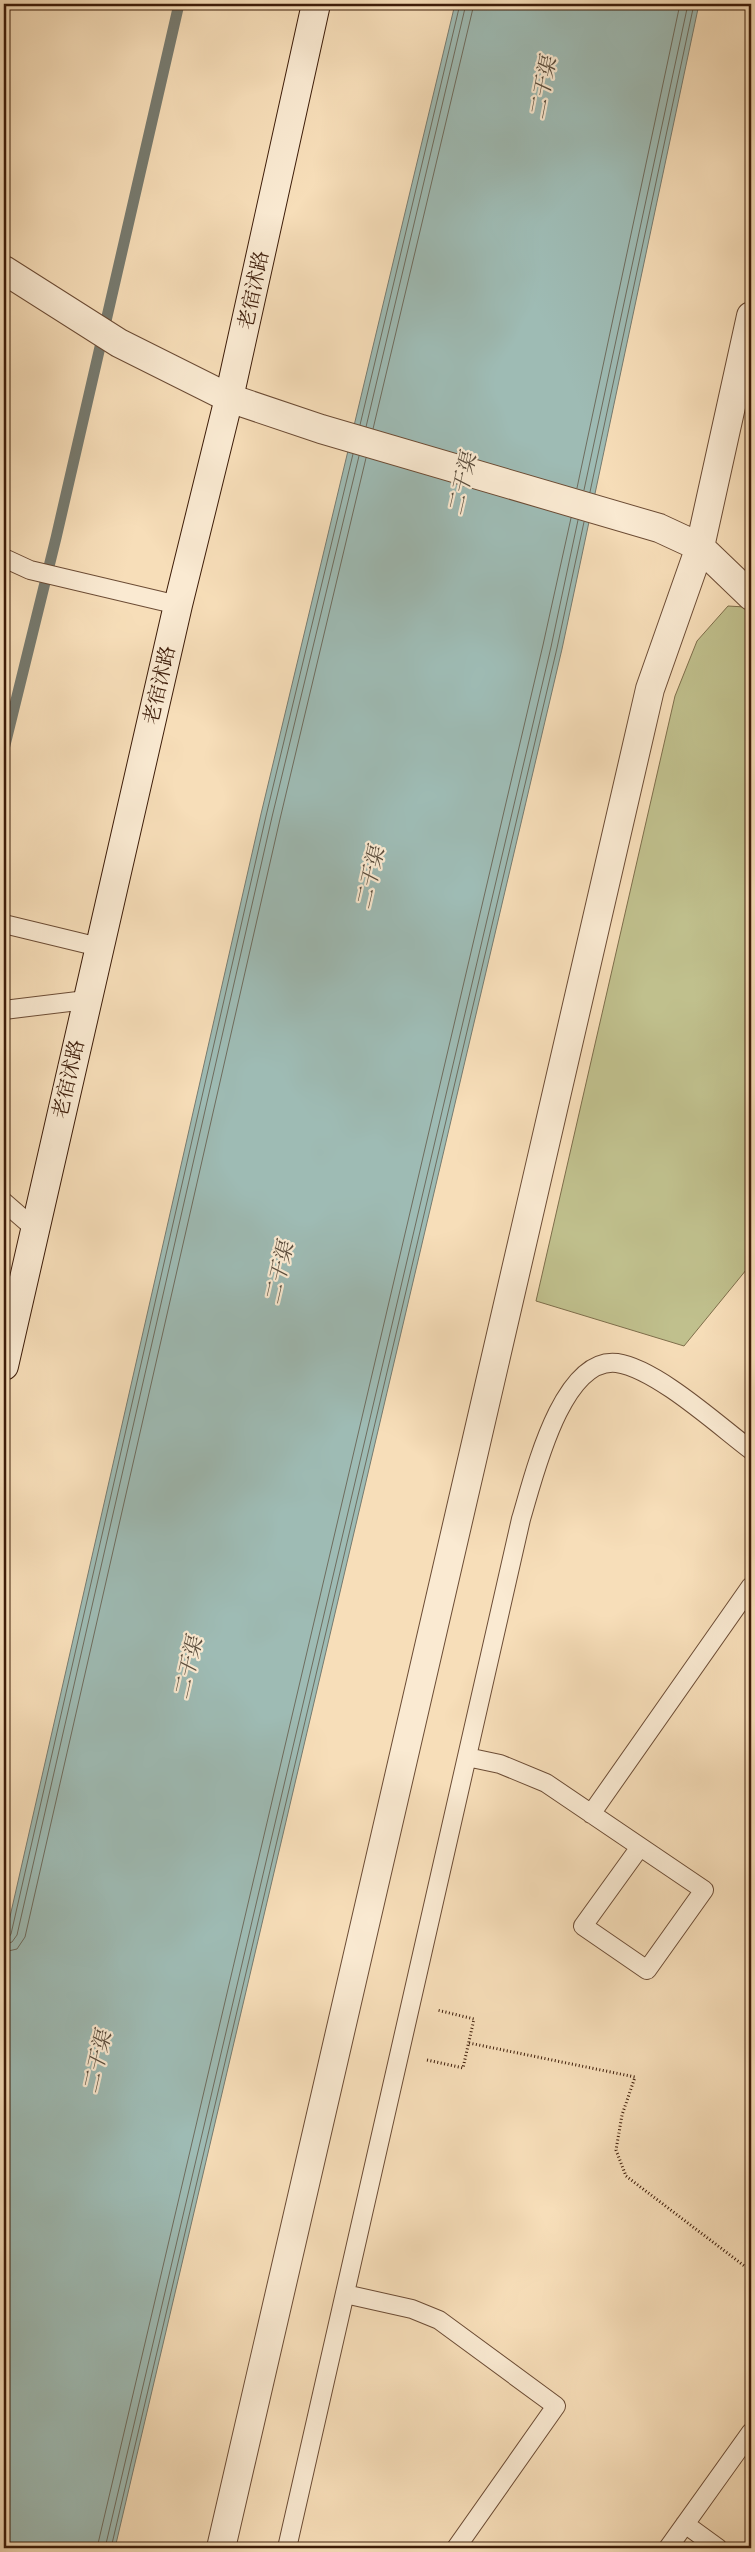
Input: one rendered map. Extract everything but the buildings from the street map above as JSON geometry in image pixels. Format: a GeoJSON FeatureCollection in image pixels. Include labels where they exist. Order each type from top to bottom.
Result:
{"type":"FeatureCollection","features":[{"type":"Feature","properties":{"kind":"street","name":"老宿沭路"},"geometry":{"type":"LineString","coordinates":[[4,1366],[86,1000],[178,605],[229,398],[316,4]]}},
{"type":"Feature","properties":{"kind":"street"},"geometry":{"type":"LineString","coordinates":[[4,270],[118,343],[229,398],[321,429],[659,528],[700,547],[751,596]]}},
{"type":"Feature","properties":{"kind":"street"},"geometry":{"type":"LineString","coordinates":[[222,2548],[650,689],[700,547],[751,316]]}},
{"type":"Feature","properties":{"kind":"lane"},"geometry":{"type":"LineString","coordinates":[[4,558],[30,570],[178,605]]}},
{"type":"Feature","properties":{"kind":"lane"},"geometry":{"type":"LineString","coordinates":[[4,924],[99,947]]}},
{"type":"Feature","properties":{"kind":"lane"},"geometry":{"type":"LineString","coordinates":[[4,1010],[86,1000]]}},
{"type":"Feature","properties":{"kind":"lane"},"geometry":{"type":"LineString","coordinates":[[4,1202],[35,1229]]}},
{"type":"Feature","properties":{"kind":"lane"},"geometry":{"type":"LineString","coordinates":[[287,2548],[521,1519],[545,1444],[560,1407],[574,1384],[596,1368],[616,1363],[632,1368],[660,1382],[751,1450]]}},
{"type":"Feature","properties":{"kind":"lane"},"geometry":{"type":"LineString","coordinates":[[591,1814],[751,1586]]}},
{"type":"Feature","properties":{"kind":"lane"},"geometry":{"type":"LineString","coordinates":[[467,1757],[500,1764],[546,1784],[591,1814],[704,1890],[647,1970],[584,1926],[640,1847]]}},
{"type":"Feature","properties":{"kind":"lane"},"geometry":{"type":"LineString","coordinates":[[345,2294],[412,2309],[439,2320],[556,2406],[456,2548]]}},
{"type":"Feature","properties":{"kind":"lane"},"geometry":{"type":"LineString","coordinates":[[668,2548],[751,2432]]}},
{"type":"Feature","properties":{"kind":"lane"},"geometry":{"type":"LineString","coordinates":[[685,2524],[718,2548]]}},
{"type":"Feature","properties":{"kind":"path"},"geometry":{"type":"LineString","coordinates":[[399,2054],[462,2068],[469,2043],[474,2019],[411,2004]]}},
{"type":"Feature","properties":{"kind":"path"},"geometry":{"type":"LineString","coordinates":[[469,2043],[635,2077],[622,2115],[616,2150],[626,2176],[751,2272]]}},
{"type":"Feature","properties":{"kind":"green space"},"geometry":{"type":"Polygon","coordinates":[[[728,606],[745,607],[751,614],[751,1264],[684,1346],[536,1301],[675,696],[697,641],[728,606]]]}},
{"type":"Feature","properties":{"kind":"water","name":"二干渠"},"geometry":{"type":"Polygon","coordinates":[[[455,4],[699,4],[562,649],[115,2548],[4,2548],[4,1943],[261,814],[455,4]]]}},
{"type":"Feature","properties":{"kind":"waterway"},"geometry":{"type":"LineString","coordinates":[[4,749],[56,538],[179,4]]}}]}
